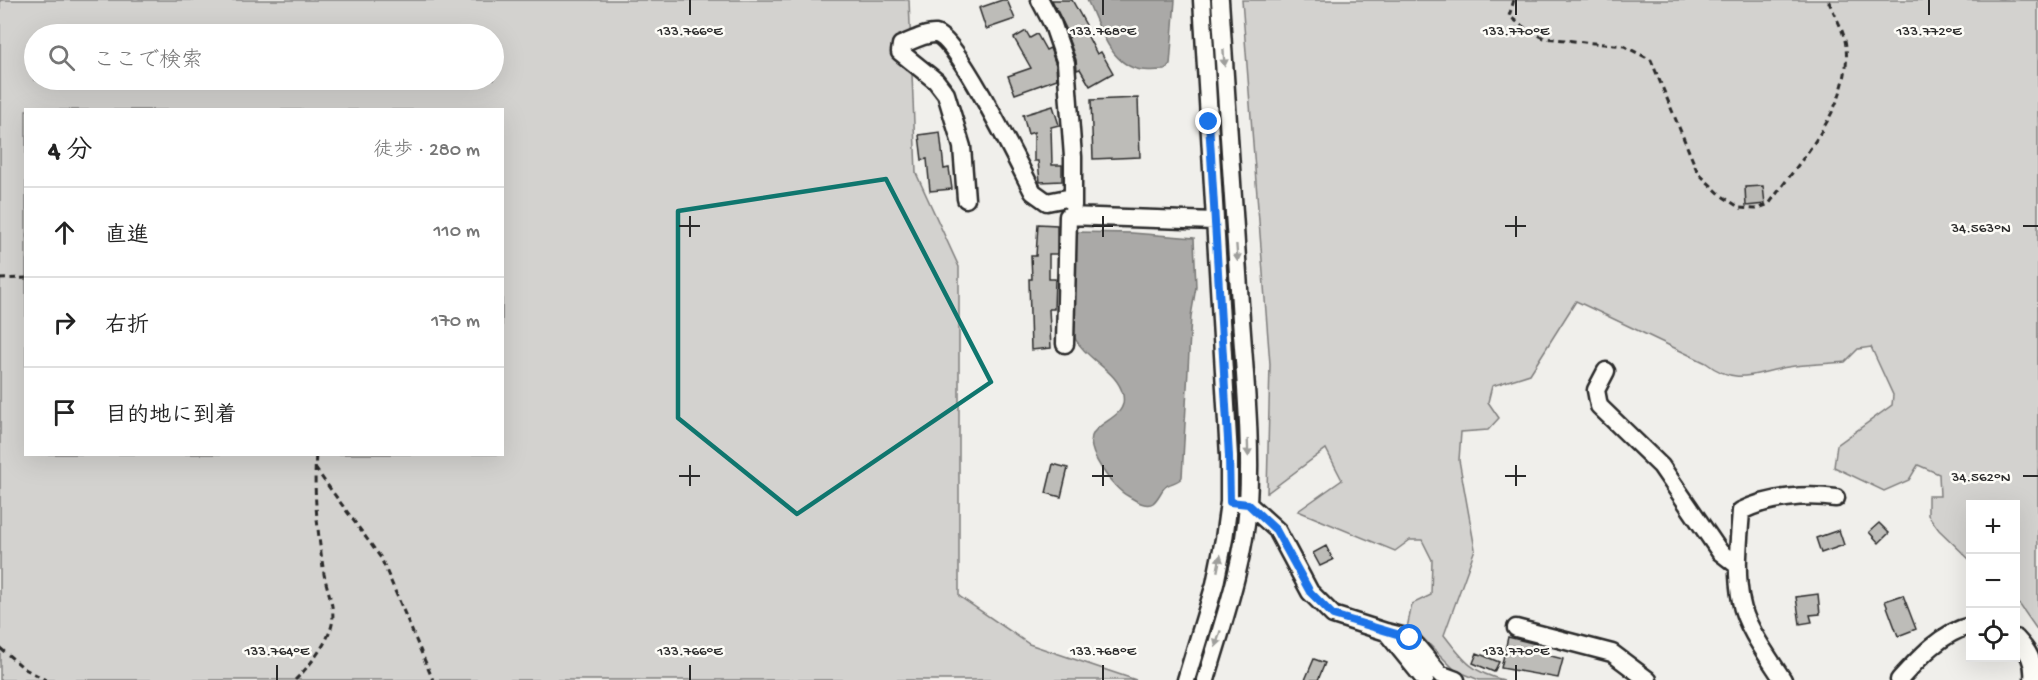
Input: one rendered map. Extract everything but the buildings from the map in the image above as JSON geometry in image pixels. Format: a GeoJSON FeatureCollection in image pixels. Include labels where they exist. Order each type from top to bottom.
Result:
{"type":"FeatureCollection","features":[{"type":"Feature","properties":{"kind":"street"},"geometry":{"type":"LineString","coordinates":[[1040,0],[1053,25],[1066,63],[1073,157],[1072,197],[1074,208],[1083,217]]}},
{"type":"Feature","properties":{"kind":"street"},"geometry":{"type":"LineString","coordinates":[[1186,680],[1215,584],[1230,502],[1202,0]]}},
{"type":"Feature","properties":{"kind":"street"},"geometry":{"type":"LineString","coordinates":[[1206,680],[1234,589],[1248,504],[1245,373],[1221,0]]}},
{"type":"Feature","properties":{"kind":"street"},"geometry":{"type":"LineString","coordinates":[[966,199],[962,147],[946,94],[936,81],[900,52],[901,45],[925,36],[936,34],[944,38],[957,56],[978,88],[1033,192],[1047,202],[1072,197]]}},
{"type":"Feature","properties":{"kind":"street"},"geometry":{"type":"LineString","coordinates":[[1065,344],[1068,216],[1215,221]]}},
{"type":"Feature","properties":{"kind":"street"},"geometry":{"type":"LineString","coordinates":[[1606,371],[1596,390],[1599,406],[1661,466],[1720,552],[1738,566]]}},
{"type":"Feature","properties":{"kind":"street"},"geometry":{"type":"LineString","coordinates":[[1782,680],[1756,639],[1741,603],[1738,566],[1741,511],[1755,504],[1814,495],[1836,498]]}},
{"type":"Feature","properties":{"kind":"street"},"geometry":{"type":"LineString","coordinates":[[1230,502],[1248,504],[1276,530],[1310,592],[1333,615],[1410,638],[1440,674],[1456,680]]}},
{"type":"Feature","properties":{"kind":"street"},"geometry":{"type":"LineString","coordinates":[[1899,680],[1919,658],[1957,629],[1966,627]]}},
{"type":"Feature","properties":{"kind":"street"},"geometry":{"type":"LineString","coordinates":[[1516,628],[1612,653],[1648,680]]}},
{"type":"Feature","properties":{"kind":"street"},"geometry":{"type":"LineString","coordinates":[[1386,632],[1425,680]]}},
{"type":"Feature","properties":{"kind":"street"},"geometry":{"type":"LineString","coordinates":[[2020,642],[2029,652],[2034,670],[2033,680]]}},
{"type":"Feature","properties":{"kind":"path"},"geometry":{"type":"LineString","coordinates":[[1514,0],[1509,16],[1544,38],[1624,46],[1651,60],[1698,173],[1722,196],[1740,208],[1756,209],[1769,204],[1833,113],[1845,80],[1846,46],[1828,0]]}},
{"type":"Feature","properties":{"kind":"path"},"geometry":{"type":"LineString","coordinates":[[0,279],[24,278]]}},
{"type":"Feature","properties":{"kind":"path"},"geometry":{"type":"LineString","coordinates":[[295,680],[315,658],[332,627],[332,602],[325,578],[317,527],[316,456]]}},
{"type":"Feature","properties":{"kind":"path"},"geometry":{"type":"LineString","coordinates":[[315,468],[381,558],[433,680]]}},
{"type":"Feature","properties":{"kind":"path"},"geometry":{"type":"LineString","coordinates":[[0,648],[25,669],[46,680]]}},
{"type":"Feature","properties":{"kind":"highlighted area"},"geometry":{"type":"Polygon","coordinates":[[[886,179],[991,382],[797,514],[678,418],[678,211],[886,179]]]}},
{"type":"Feature","properties":{"kind":"shaded area"},"geometry":{"type":"Polygon","coordinates":[[[0,0],[909,0],[916,173],[959,267],[959,596],[1029,644],[1136,680],[0,680],[0,0]]]}},
{"type":"Feature","properties":{"kind":"shaded area"},"geometry":{"type":"Polygon","coordinates":[[[1087,0],[1175,0],[1170,65],[1165,70],[1144,70],[1130,67],[1121,60],[1106,42],[1087,0]]]}},
{"type":"Feature","properties":{"kind":"shaded area"},"geometry":{"type":"Polygon","coordinates":[[[1242,0],[2038,0],[2038,631],[2020,605],[2020,500],[1966,500],[1966,556],[1939,530],[1928,515],[1928,496],[1940,496],[1939,474],[1918,465],[1909,480],[1884,491],[1834,467],[1837,445],[1892,405],[1893,395],[1871,347],[1858,349],[1845,362],[1795,366],[1737,376],[1717,370],[1576,301],[1530,374],[1492,386],[1488,402],[1499,418],[1488,430],[1461,432],[1459,460],[1475,549],[1444,635],[1469,664],[1484,674],[1504,680],[1479,680],[1455,670],[1424,639],[1407,628],[1412,604],[1431,595],[1432,560],[1422,540],[1410,540],[1395,551],[1298,511],[1342,480],[1326,449],[1267,493],[1270,364],[1242,0]]]}},
{"type":"Feature","properties":{"kind":"shaded area"},"geometry":{"type":"Polygon","coordinates":[[[1074,232],[1132,233],[1194,238],[1196,287],[1191,316],[1182,477],[1166,486],[1156,500],[1150,504],[1137,501],[1122,492],[1101,468],[1092,448],[1091,439],[1094,432],[1122,408],[1123,395],[1115,379],[1076,340],[1072,320],[1074,232]]]}},
{"type":"Feature","properties":{"kind":"route"},"geometry":{"type":"LineString","coordinates":[[1209,122],[1230,502],[1248,504],[1276,530],[1310,592],[1333,615],[1410,638]]}}]}
